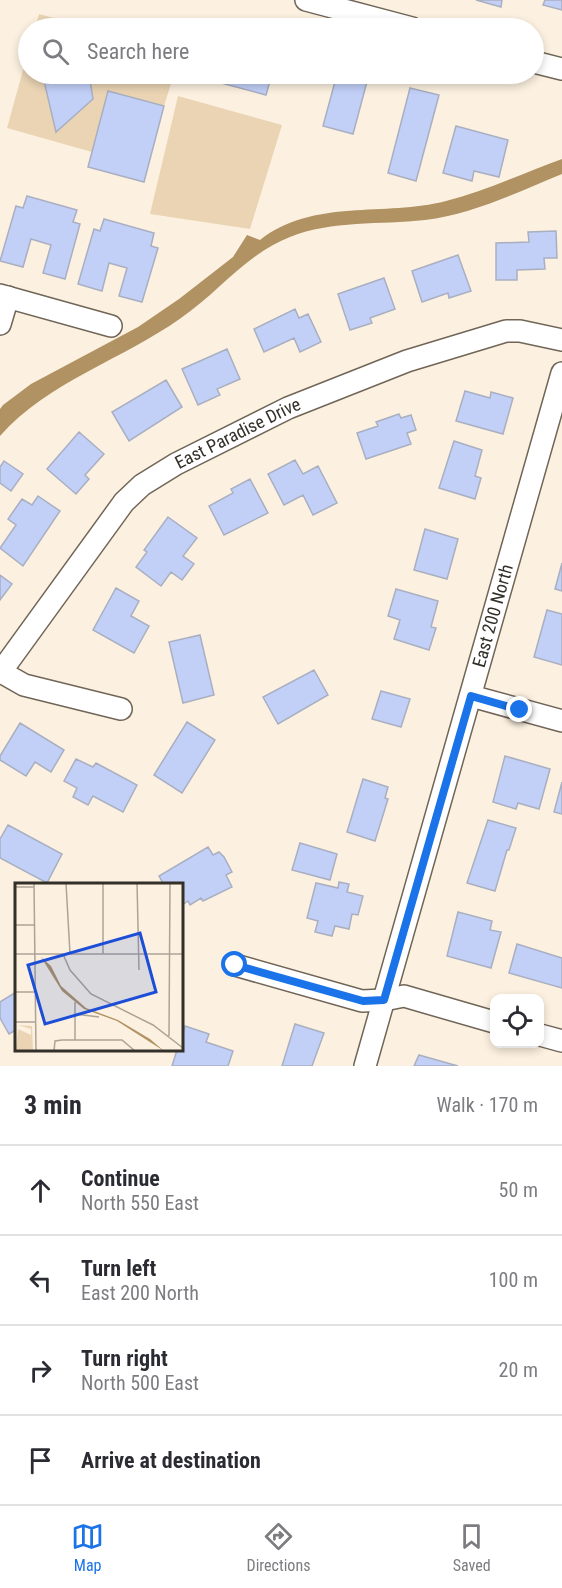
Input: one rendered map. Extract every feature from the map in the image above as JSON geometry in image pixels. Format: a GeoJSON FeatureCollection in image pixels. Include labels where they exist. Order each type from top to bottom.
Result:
{"type":"FeatureCollection","features":[{"type":"Feature","properties":{"kind":"street"},"geometry":{"type":"LineString","coordinates":[[306,0],[374,18]]}},
{"type":"Feature","properties":{"kind":"street"},"geometry":{"type":"LineString","coordinates":[[544,64],[562,69]]}},
{"type":"Feature","properties":{"kind":"street"},"geometry":{"type":"LineString","coordinates":[[0,324],[4,296],[111,326]]}},
{"type":"Feature","properties":{"kind":"street","name":"East Paradise Drive"},"geometry":{"type":"LineString","coordinates":[[0,673],[124,502],[142,485],[176,464],[288,408],[407,361],[506,331],[520,331],[562,340]]}},
{"type":"Feature","properties":{"kind":"street","name":"East 200 North"},"geometry":{"type":"LineString","coordinates":[[365,1066],[558,400],[562,373]]}},
{"type":"Feature","properties":{"kind":"street"},"geometry":{"type":"LineString","coordinates":[[0,673],[24,685],[121,709]]}},
{"type":"Feature","properties":{"kind":"street"},"geometry":{"type":"LineString","coordinates":[[471,696],[562,722]]}},
{"type":"Feature","properties":{"kind":"street"},"geometry":{"type":"LineString","coordinates":[[235,965],[363,1001],[404,996],[490,1021]]}},
{"type":"Feature","properties":{"kind":"street"},"geometry":{"type":"LineString","coordinates":[[544,1036],[562,1041]]}},
{"type":"Feature","properties":{"kind":"shaded area"},"geometry":{"type":"Polygon","coordinates":[[[39,14],[54,18],[38,18],[39,14]]]}},
{"type":"Feature","properties":{"kind":"shaded area"},"geometry":{"type":"Polygon","coordinates":[[[19,84],[171,84],[164,106],[108,92],[92,152],[7,128],[19,84]]]}},
{"type":"Feature","properties":{"kind":"shaded area"},"geometry":{"type":"Polygon","coordinates":[[[178,96],[282,125],[250,229],[150,214],[178,96]]]}},
{"type":"Feature","properties":{"kind":"shaded area"},"geometry":{"type":"Polygon","coordinates":[[[562,159],[562,174],[495,202],[460,213],[425,220],[339,225],[306,232],[274,244],[181,318],[41,400],[0,436],[0,409],[3,405],[31,384],[138,327],[179,299],[233,257],[247,235],[260,240],[281,227],[303,218],[326,213],[423,206],[446,201],[490,187],[562,159]]]}},
{"type":"Feature","properties":{"kind":"building"},"geometry":{"type":"Polygon","coordinates":[[[476,0],[502,0],[501,7],[476,0]]]}},
{"type":"Feature","properties":{"kind":"building"},"geometry":{"type":"Polygon","coordinates":[[[545,0],[562,0],[562,10],[543,5],[545,0]]]}},
{"type":"Feature","properties":{"kind":"building"},"geometry":{"type":"Polygon","coordinates":[[[45,84],[91,84],[93,99],[56,132],[45,84]]]}},
{"type":"Feature","properties":{"kind":"building"},"geometry":{"type":"Polygon","coordinates":[[[225,84],[269,84],[266,95],[225,84]]]}},
{"type":"Feature","properties":{"kind":"building"},"geometry":{"type":"Polygon","coordinates":[[[334,84],[366,84],[353,134],[323,126],[334,84]]]}},
{"type":"Feature","properties":{"kind":"building"},"geometry":{"type":"Polygon","coordinates":[[[410,88],[439,95],[416,181],[388,173],[410,88]]]}},
{"type":"Feature","properties":{"kind":"building"},"geometry":{"type":"Polygon","coordinates":[[[108,91],[164,106],[144,182],[88,167],[108,91]]]}},
{"type":"Feature","properties":{"kind":"building"},"geometry":{"type":"Polygon","coordinates":[[[456,126],[508,140],[499,177],[474,171],[472,181],[443,173],[456,126]]]}},
{"type":"Feature","properties":{"kind":"building"},"geometry":{"type":"Polygon","coordinates":[[[27,196],[77,210],[73,222],[80,224],[65,279],[43,273],[51,245],[31,239],[23,267],[0,261],[16,206],[23,208],[27,196]]]}},
{"type":"Feature","properties":{"kind":"building"},"geometry":{"type":"Polygon","coordinates":[[[104,219],[154,233],[151,246],[158,248],[142,302],[119,296],[127,268],[109,263],[102,291],[78,284],[94,229],[100,231],[104,219]]]}},
{"type":"Feature","properties":{"kind":"building"},"geometry":{"type":"Polygon","coordinates":[[[556,231],[557,258],[544,258],[545,269],[517,270],[517,280],[496,280],[496,243],[529,242],[528,232],[556,231]]]}},
{"type":"Feature","properties":{"kind":"building"},"geometry":{"type":"Polygon","coordinates":[[[458,255],[471,291],[449,298],[448,293],[422,302],[412,271],[458,255]]]}},
{"type":"Feature","properties":{"kind":"building"},"geometry":{"type":"Polygon","coordinates":[[[384,278],[395,309],[370,318],[372,323],[350,330],[338,294],[384,278]]]}},
{"type":"Feature","properties":{"kind":"building"},"geometry":{"type":"Polygon","coordinates":[[[295,309],[299,318],[308,314],[321,342],[300,352],[294,338],[264,352],[254,329],[295,309]]]}},
{"type":"Feature","properties":{"kind":"building"},"geometry":{"type":"Polygon","coordinates":[[[227,349],[240,379],[217,389],[220,395],[198,405],[182,369],[227,349]]]}},
{"type":"Feature","properties":{"kind":"building"},"geometry":{"type":"Polygon","coordinates":[[[166,380],[182,407],[129,441],[112,412],[166,380]]]}},
{"type":"Feature","properties":{"kind":"building"},"geometry":{"type":"Polygon","coordinates":[[[465,391],[490,398],[491,392],[513,398],[503,434],[456,421],[465,391]]]}},
{"type":"Feature","properties":{"kind":"building"},"geometry":{"type":"Polygon","coordinates":[[[399,414],[401,418],[411,415],[416,430],[407,433],[411,444],[366,459],[357,433],[378,426],[376,422],[399,414]]]}},
{"type":"Feature","properties":{"kind":"building"},"geometry":{"type":"Polygon","coordinates":[[[79,432],[104,454],[85,475],[89,479],[76,494],[47,469],[79,432]]]}},
{"type":"Feature","properties":{"kind":"building"},"geometry":{"type":"Polygon","coordinates":[[[454,441],[482,450],[475,476],[481,478],[475,499],[439,488],[454,441]]]}},
{"type":"Feature","properties":{"kind":"building"},"geometry":{"type":"Polygon","coordinates":[[[295,460],[303,474],[318,466],[337,503],[313,515],[303,495],[284,505],[268,474],[295,460]]]}},
{"type":"Feature","properties":{"kind":"building"},"geometry":{"type":"Polygon","coordinates":[[[4,461],[23,474],[11,491],[0,483],[0,467],[4,461]]]}},
{"type":"Feature","properties":{"kind":"building"},"geometry":{"type":"Polygon","coordinates":[[[250,479],[268,513],[224,535],[209,506],[233,493],[231,489],[250,479]]]}},
{"type":"Feature","properties":{"kind":"building"},"geometry":{"type":"Polygon","coordinates":[[[38,496],[60,511],[23,566],[0,548],[16,525],[8,519],[22,499],[32,505],[38,496]]]}},
{"type":"Feature","properties":{"kind":"building"},"geometry":{"type":"Polygon","coordinates":[[[168,517],[197,538],[183,556],[194,564],[182,580],[171,572],[161,586],[136,567],[147,552],[144,550],[168,517]]]}},
{"type":"Feature","properties":{"kind":"building"},"geometry":{"type":"Polygon","coordinates":[[[425,529],[458,539],[447,579],[414,570],[425,529]]]}},
{"type":"Feature","properties":{"kind":"building"},"geometry":{"type":"Polygon","coordinates":[[[562,563],[562,591],[555,589],[562,563]]]}},
{"type":"Feature","properties":{"kind":"building"},"geometry":{"type":"Polygon","coordinates":[[[0,575],[12,584],[0,600],[0,575]]]}},
{"type":"Feature","properties":{"kind":"building"},"geometry":{"type":"Polygon","coordinates":[[[116,588],[139,601],[131,616],[149,626],[134,653],[93,630],[116,588]]]}},
{"type":"Feature","properties":{"kind":"building"},"geometry":{"type":"Polygon","coordinates":[[[396,589],[438,601],[431,627],[436,628],[429,650],[394,639],[400,620],[388,616],[396,589]]]}},
{"type":"Feature","properties":{"kind":"building"},"geometry":{"type":"Polygon","coordinates":[[[547,610],[562,614],[562,665],[534,657],[547,610]]]}},
{"type":"Feature","properties":{"kind":"building"},"geometry":{"type":"Polygon","coordinates":[[[200,635],[214,695],[183,703],[169,642],[200,635]]]}},
{"type":"Feature","properties":{"kind":"building"},"geometry":{"type":"Polygon","coordinates":[[[314,670],[328,695],[278,724],[263,697],[314,670]]]}},
{"type":"Feature","properties":{"kind":"building"},"geometry":{"type":"Polygon","coordinates":[[[381,691],[410,699],[401,727],[372,719],[381,691]]]}},
{"type":"Feature","properties":{"kind":"building"},"geometry":{"type":"Polygon","coordinates":[[[187,722],[215,740],[182,793],[154,775],[187,722]]]}},
{"type":"Feature","properties":{"kind":"building"},"geometry":{"type":"Polygon","coordinates":[[[20,723],[64,750],[51,772],[35,762],[26,776],[0,760],[0,756],[20,723]]]}},
{"type":"Feature","properties":{"kind":"building"},"geometry":{"type":"Polygon","coordinates":[[[505,756],[550,769],[539,809],[518,803],[516,809],[493,802],[505,756]]]}},
{"type":"Feature","properties":{"kind":"building"},"geometry":{"type":"Polygon","coordinates":[[[76,759],[93,767],[96,763],[137,785],[123,812],[93,796],[88,805],[73,797],[77,788],[64,781],[76,759]]]}},
{"type":"Feature","properties":{"kind":"building"},"geometry":{"type":"Polygon","coordinates":[[[363,779],[388,787],[385,798],[388,799],[375,841],[347,832],[363,779]]]}},
{"type":"Feature","properties":{"kind":"building"},"geometry":{"type":"Polygon","coordinates":[[[562,782],[562,814],[554,812],[562,782]]]}},
{"type":"Feature","properties":{"kind":"building"},"geometry":{"type":"Polygon","coordinates":[[[488,820],[516,828],[495,891],[467,883],[488,820]]]}},
{"type":"Feature","properties":{"kind":"building"},"geometry":{"type":"Polygon","coordinates":[[[8,825],[62,854],[47,883],[0,858],[0,839],[8,825]]]}},
{"type":"Feature","properties":{"kind":"building"},"geometry":{"type":"Polygon","coordinates":[[[300,843],[337,854],[330,880],[292,870],[300,843]]]}},
{"type":"Feature","properties":{"kind":"building"},"geometry":{"type":"Polygon","coordinates":[[[208,847],[213,855],[219,852],[224,857],[232,872],[226,875],[232,887],[203,901],[201,898],[190,905],[188,901],[183,904],[183,883],[163,883],[159,876],[208,847]]]}},
{"type":"Feature","properties":{"kind":"building"},"geometry":{"type":"Polygon","coordinates":[[[339,882],[349,884],[347,892],[363,896],[358,915],[352,914],[349,929],[335,926],[332,936],[315,932],[318,921],[307,918],[316,883],[338,888],[339,882]]]}},
{"type":"Feature","properties":{"kind":"building"},"geometry":{"type":"Polygon","coordinates":[[[458,912],[492,921],[490,930],[501,932],[491,968],[447,956],[458,912]]]}},
{"type":"Feature","properties":{"kind":"building"},"geometry":{"type":"Polygon","coordinates":[[[517,944],[562,958],[562,988],[509,973],[517,944]]]}},
{"type":"Feature","properties":{"kind":"building"},"geometry":{"type":"Polygon","coordinates":[[[15,993],[15,1031],[9,1034],[0,1018],[0,1002],[15,993]]]}},
{"type":"Feature","properties":{"kind":"building"},"geometry":{"type":"Polygon","coordinates":[[[295,1024],[324,1033],[312,1066],[282,1066],[295,1024]]]}},
{"type":"Feature","properties":{"kind":"building"},"geometry":{"type":"Polygon","coordinates":[[[185,1026],[209,1034],[206,1042],[233,1051],[228,1066],[172,1066],[177,1051],[183,1051],[185,1026]]]}},
{"type":"Feature","properties":{"kind":"building"},"geometry":{"type":"Polygon","coordinates":[[[419,1055],[458,1066],[414,1066],[419,1055]]]}},
{"type":"Feature","properties":{"kind":"route"},"geometry":{"type":"LineString","coordinates":[[235,965],[363,1001],[384,1000],[471,696],[520,710]]}}]}
